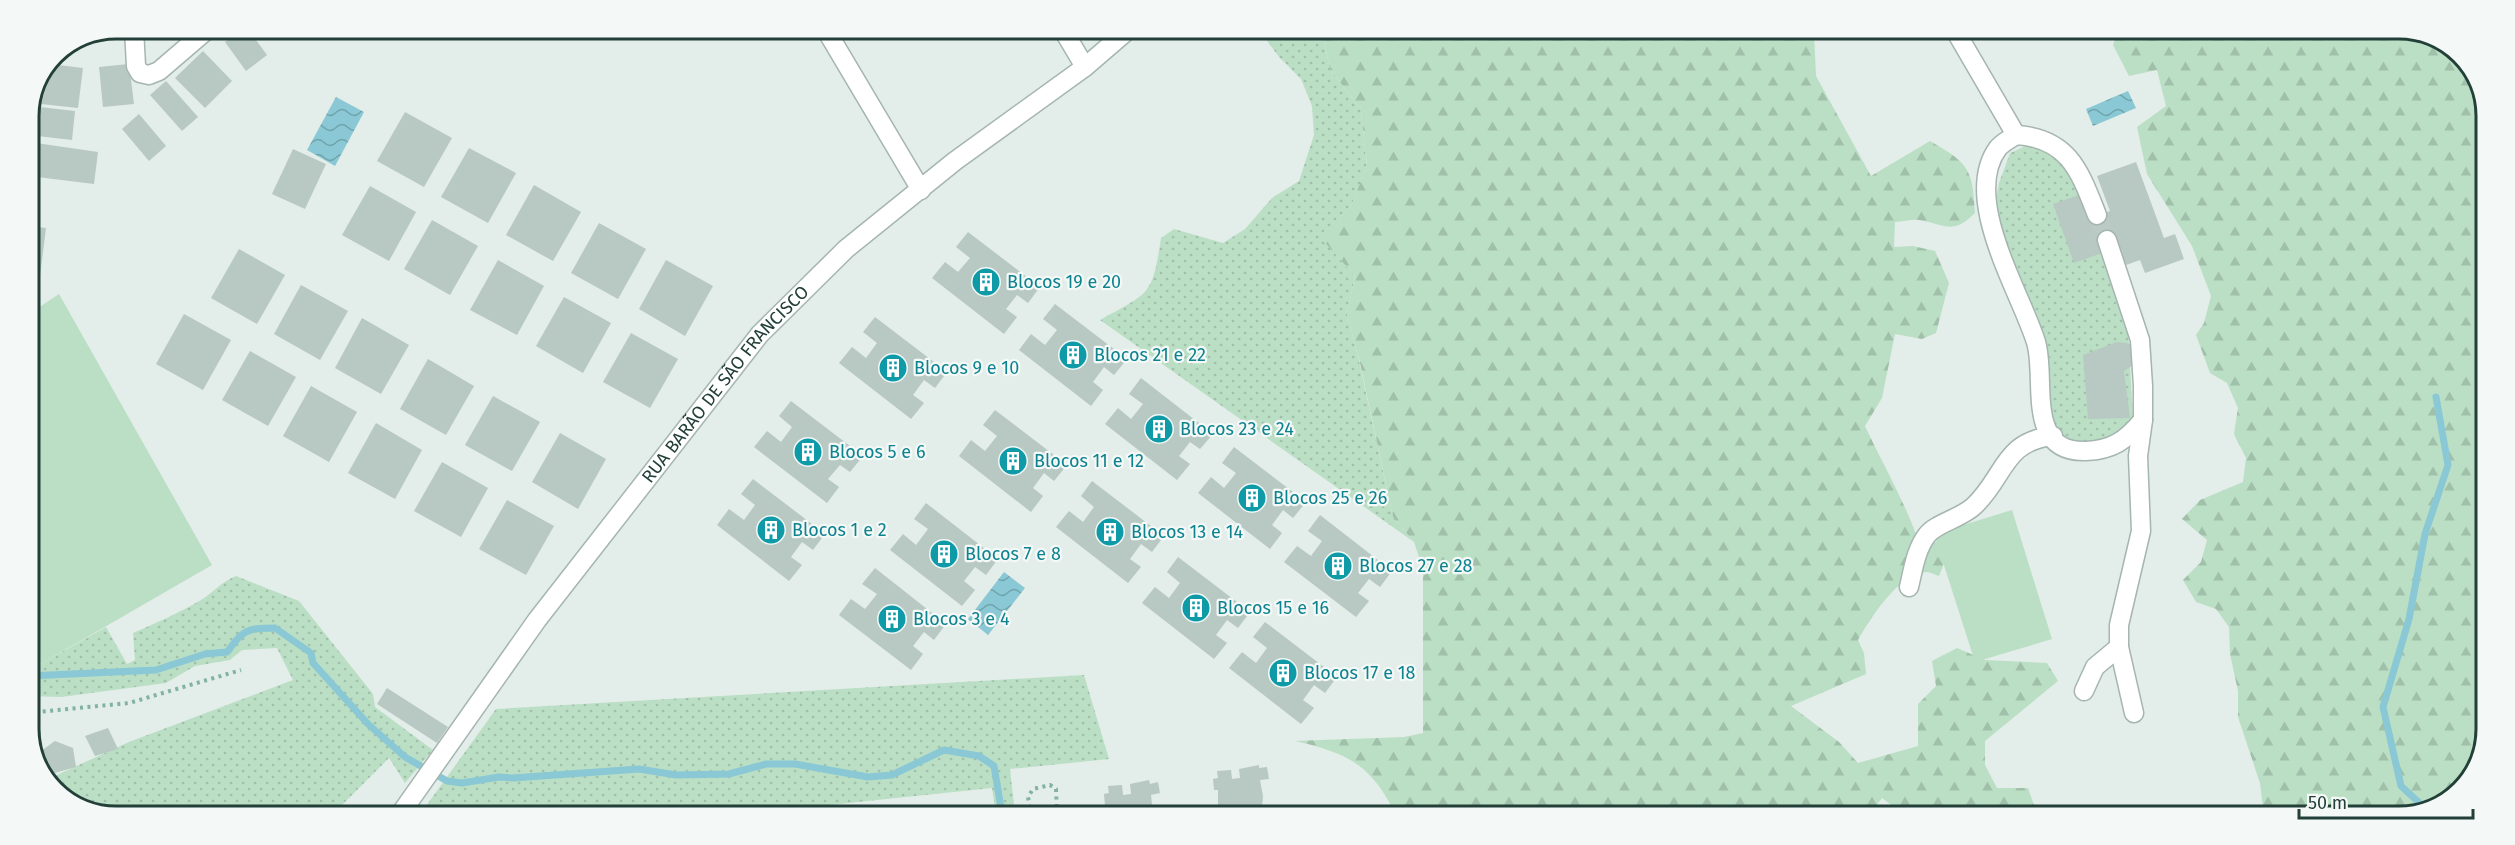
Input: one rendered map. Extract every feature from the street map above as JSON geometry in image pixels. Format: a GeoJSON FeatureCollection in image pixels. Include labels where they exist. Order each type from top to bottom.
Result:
{"type":"FeatureCollection","features":[{"type":"Feature","properties":{"kind":"street"},"geometry":{"type":"LineString","coordinates":[[134,39],[136,66],[140,73],[149,75],[159,71],[196,39]]}},
{"type":"Feature","properties":{"kind":"street"},"geometry":{"type":"LineString","coordinates":[[831,39],[921,190]]}},
{"type":"Feature","properties":{"kind":"street"},"geometry":{"type":"LineString","coordinates":[[1069,39],[1085,68]]}},
{"type":"Feature","properties":{"kind":"street","name":"RUA BARÃO DE SÃO FRANCISCO"},"geometry":{"type":"LineString","coordinates":[[406,806],[537,620],[760,334],[846,249],[955,161],[1085,68],[1118,39]]}},
{"type":"Feature","properties":{"kind":"street"},"geometry":{"type":"LineString","coordinates":[[1960,39],[2016,135]]}},
{"type":"Feature","properties":{"kind":"street"},"geometry":{"type":"LineString","coordinates":[[2097,215],[2080,173],[2065,153],[2043,139],[2016,135],[2000,146],[1994,155],[1989,171],[1988,209],[1998,248],[2029,319],[2037,347],[2041,414],[2046,428],[2074,451],[2110,448],[2127,438],[2143,420]]}},
{"type":"Feature","properties":{"kind":"street"},"geometry":{"type":"LineString","coordinates":[[2107,240],[2140,340],[2143,420],[2138,456],[2141,531],[2122,602],[2119,647],[2134,713]]}},
{"type":"Feature","properties":{"kind":"street"},"geometry":{"type":"LineString","coordinates":[[1909,587],[1921,544],[1928,533],[1955,520],[1974,506],[2014,452],[2027,441],[2053,436]]}},
{"type":"Feature","properties":{"kind":"street"},"geometry":{"type":"LineString","coordinates":[[2084,691],[2095,667],[2119,647]]}},
{"type":"Feature","properties":{"kind":"path"},"geometry":{"type":"LineString","coordinates":[[39,712],[129,703],[241,670]]}},
{"type":"Feature","properties":{"kind":"path"},"geometry":{"type":"LineString","coordinates":[[1031,806],[1028,797],[1033,789],[1050,784],[1056,789],[1058,806]]}},
{"type":"Feature","properties":{"kind":"green space"},"geometry":{"type":"Polygon","coordinates":[[[1266,39],[1324,39],[1330,69],[1361,110],[1367,167],[1351,206],[1320,236],[1355,276],[1347,314],[1393,517],[1414,542],[1100,320],[1129,304],[1146,291],[1155,272],[1161,238],[1174,229],[1223,243],[1245,229],[1272,198],[1299,181],[1314,135],[1312,106],[1301,79],[1279,57],[1266,39]]]}},
{"type":"Feature","properties":{"kind":"green space"},"geometry":{"type":"Polygon","coordinates":[[[1324,39],[1814,39],[1816,76],[1871,176],[1930,141],[1953,155],[1966,168],[1972,186],[1975,213],[1967,220],[1948,227],[1916,220],[1895,222],[1894,247],[1913,246],[1935,251],[1949,283],[1936,333],[1922,339],[1895,334],[1882,398],[1865,426],[1899,494],[1917,537],[1951,546],[1939,576],[1926,572],[1905,581],[1886,599],[1870,621],[1858,640],[1864,653],[1866,674],[1791,706],[1839,742],[1858,763],[1918,746],[1918,704],[1936,686],[1932,661],[1957,648],[1985,660],[2047,663],[2058,681],[1985,741],[1985,765],[1997,788],[2028,788],[2034,806],[1893,806],[1882,798],[1876,806],[1391,806],[1377,784],[1356,763],[1329,750],[1295,741],[1404,737],[1423,733],[1423,569],[1414,542],[1393,517],[1360,363],[1347,314],[1355,276],[1319,236],[1351,206],[1367,166],[1361,110],[1330,69],[1324,39]]]}},
{"type":"Feature","properties":{"kind":"green space"},"geometry":{"type":"Polygon","coordinates":[[[2115,39],[2409,40],[2429,45],[2450,58],[2466,77],[2470,86],[2476,111],[2476,729],[2473,749],[2463,772],[2446,790],[2424,802],[2399,806],[2263,806],[2260,783],[2238,717],[2238,691],[2230,654],[2229,627],[2216,609],[2196,602],[2183,580],[2201,562],[2207,540],[2182,519],[2200,500],[2243,482],[2246,458],[2234,434],[2238,408],[2227,383],[2210,373],[2196,335],[2204,323],[2211,296],[2192,246],[2147,174],[2137,127],[2166,106],[2157,70],[2129,76],[2113,45],[2115,39]]]}},
{"type":"Feature","properties":{"kind":"green space"},"geometry":{"type":"Polygon","coordinates":[[[2030,144],[2061,155],[2082,194],[2128,329],[2133,418],[2127,430],[2095,445],[2060,438],[2047,409],[2043,335],[2035,311],[2010,259],[1994,208],[1999,183],[2010,153],[2030,144]]]}},
{"type":"Feature","properties":{"kind":"green space"},"geometry":{"type":"Polygon","coordinates":[[[59,294],[212,565],[39,665],[39,307],[59,294]]]}},
{"type":"Feature","properties":{"kind":"green space"},"geometry":{"type":"Polygon","coordinates":[[[2012,510],[2052,639],[1975,662],[1934,534],[2012,510]]]}},
{"type":"Feature","properties":{"kind":"green space"},"geometry":{"type":"Polygon","coordinates":[[[236,576],[299,601],[373,694],[375,707],[433,750],[405,783],[389,758],[341,806],[116,806],[82,798],[61,784],[55,776],[129,742],[293,680],[277,648],[242,650],[230,660],[195,666],[166,683],[61,697],[39,696],[39,665],[106,627],[127,664],[135,660],[133,633],[193,605],[236,576]]]}},
{"type":"Feature","properties":{"kind":"green space"},"geometry":{"type":"Polygon","coordinates":[[[1084,675],[1109,759],[1010,769],[1014,806],[995,806],[992,788],[819,806],[426,806],[496,709],[1084,675]]]}},
{"type":"Feature","properties":{"kind":"water"},"geometry":{"type":"Polygon","coordinates":[[[2128,91],[2136,108],[2093,126],[2086,109],[2128,91]]]}},
{"type":"Feature","properties":{"kind":"water"},"geometry":{"type":"Polygon","coordinates":[[[336,97],[364,112],[335,166],[307,150],[336,97]]]}},
{"type":"Feature","properties":{"kind":"water"},"geometry":{"type":"Polygon","coordinates":[[[1004,572],[1025,588],[988,635],[968,619],[1004,572]]]}},
{"type":"Feature","properties":{"kind":"building"},"geometry":{"type":"Polygon","coordinates":[[[229,39],[255,39],[267,55],[246,71],[225,42],[229,39]]]}},
{"type":"Feature","properties":{"kind":"building"},"geometry":{"type":"Polygon","coordinates":[[[203,51],[232,81],[205,108],[175,78],[203,51]]]}},
{"type":"Feature","properties":{"kind":"building"},"geometry":{"type":"Polygon","coordinates":[[[129,64],[134,104],[103,107],[99,67],[129,64]]]}},
{"type":"Feature","properties":{"kind":"building"},"geometry":{"type":"Polygon","coordinates":[[[58,65],[83,68],[78,108],[40,104],[45,86],[58,65]]]}},
{"type":"Feature","properties":{"kind":"building"},"geometry":{"type":"Polygon","coordinates":[[[166,81],[198,117],[182,131],[150,95],[166,81]]]}},
{"type":"Feature","properties":{"kind":"building"},"geometry":{"type":"Polygon","coordinates":[[[40,107],[75,111],[72,140],[39,136],[40,107]]]}},
{"type":"Feature","properties":{"kind":"building"},"geometry":{"type":"Polygon","coordinates":[[[405,112],[452,138],[424,187],[377,161],[405,112]]]}},
{"type":"Feature","properties":{"kind":"building"},"geometry":{"type":"Polygon","coordinates":[[[139,114],[166,146],[149,161],[122,129],[139,114]]]}},
{"type":"Feature","properties":{"kind":"building"},"geometry":{"type":"Polygon","coordinates":[[[39,143],[98,152],[94,184],[39,177],[39,143]]]}},
{"type":"Feature","properties":{"kind":"building"},"geometry":{"type":"Polygon","coordinates":[[[469,148],[516,173],[488,223],[441,197],[469,148]]]}},
{"type":"Feature","properties":{"kind":"building"},"geometry":{"type":"Polygon","coordinates":[[[293,149],[326,164],[305,209],[272,194],[293,149]]]}},
{"type":"Feature","properties":{"kind":"building"},"geometry":{"type":"Polygon","coordinates":[[[2136,162],[2164,238],[2175,234],[2184,259],[2145,273],[2140,260],[2126,265],[2116,237],[2101,242],[2105,252],[2074,263],[2053,204],[2082,194],[2091,218],[2110,211],[2097,176],[2136,162]]]}},
{"type":"Feature","properties":{"kind":"building"},"geometry":{"type":"Polygon","coordinates":[[[534,185],[581,212],[553,261],[506,235],[534,185]]]}},
{"type":"Feature","properties":{"kind":"building"},"geometry":{"type":"Polygon","coordinates":[[[370,186],[416,212],[389,261],[342,235],[370,186]]]}},
{"type":"Feature","properties":{"kind":"building"},"geometry":{"type":"Polygon","coordinates":[[[432,220],[478,246],[450,295],[404,269],[432,220]]]}},
{"type":"Feature","properties":{"kind":"building"},"geometry":{"type":"Polygon","coordinates":[[[599,223],[646,249],[618,299],[571,273],[599,223]]]}},
{"type":"Feature","properties":{"kind":"building"},"geometry":{"type":"Polygon","coordinates":[[[39,227],[46,228],[39,276],[39,227]]]}},
{"type":"Feature","properties":{"kind":"building","name":"Blocos 19 e 20"},"geometry":{"type":"Polygon","coordinates":[[[968,232],[1040,287],[1028,303],[1017,295],[1006,309],[1017,317],[1004,334],[932,278],[945,262],[958,272],[970,258],[956,247],[968,232]]]}},
{"type":"Feature","properties":{"kind":"building"},"geometry":{"type":"Polygon","coordinates":[[[239,249],[285,275],[257,324],[211,298],[239,249]]]}},
{"type":"Feature","properties":{"kind":"building"},"geometry":{"type":"Polygon","coordinates":[[[498,260],[544,286],[517,335],[470,310],[498,260]]]}},
{"type":"Feature","properties":{"kind":"building"},"geometry":{"type":"Polygon","coordinates":[[[666,260],[713,286],[685,336],[639,309],[666,260]]]}},
{"type":"Feature","properties":{"kind":"building"},"geometry":{"type":"Polygon","coordinates":[[[301,285],[348,311],[320,360],[274,334],[301,285]]]}},
{"type":"Feature","properties":{"kind":"building"},"geometry":{"type":"Polygon","coordinates":[[[564,297],[611,323],[583,373],[536,346],[564,297]]]}},
{"type":"Feature","properties":{"kind":"building","name":"Blocos 21 e 22"},"geometry":{"type":"Polygon","coordinates":[[[1055,304],[1127,359],[1114,375],[1104,367],[1093,382],[1103,390],[1091,406],[1019,350],[1031,334],[1045,345],[1057,330],[1043,319],[1055,304]]]}},
{"type":"Feature","properties":{"kind":"building"},"geometry":{"type":"Polygon","coordinates":[[[184,314],[231,340],[203,390],[156,364],[184,314]]]}},
{"type":"Feature","properties":{"kind":"building","name":"Blocos 9 e 10"},"geometry":{"type":"Polygon","coordinates":[[[875,317],[947,372],[935,388],[924,380],[913,395],[924,403],[911,419],[839,363],[852,347],[866,358],[877,343],[863,332],[875,317]]]}},
{"type":"Feature","properties":{"kind":"building"},"geometry":{"type":"Polygon","coordinates":[[[362,318],[409,345],[381,394],[335,368],[362,318]]]}},
{"type":"Feature","properties":{"kind":"building"},"geometry":{"type":"Polygon","coordinates":[[[631,333],[678,359],[650,408],[603,382],[631,333]]]}},
{"type":"Feature","properties":{"kind":"building"},"geometry":{"type":"Polygon","coordinates":[[[2117,342],[2132,344],[2133,365],[2124,371],[2130,418],[2088,419],[2083,355],[2117,342]]]}},
{"type":"Feature","properties":{"kind":"building"},"geometry":{"type":"Polygon","coordinates":[[[250,351],[296,377],[268,426],[222,400],[250,351]]]}},
{"type":"Feature","properties":{"kind":"building"},"geometry":{"type":"Polygon","coordinates":[[[428,359],[474,386],[446,435],[400,409],[428,359]]]}},
{"type":"Feature","properties":{"kind":"building","name":"Blocos 23 e 24"},"geometry":{"type":"Polygon","coordinates":[[[1141,378],[1213,434],[1200,449],[1190,442],[1179,456],[1190,464],[1177,480],[1105,424],[1118,408],[1131,419],[1143,404],[1129,394],[1141,378]]]}},
{"type":"Feature","properties":{"kind":"building"},"geometry":{"type":"Polygon","coordinates":[[[311,386],[357,412],[329,462],[283,436],[311,386]]]}},
{"type":"Feature","properties":{"kind":"building"},"geometry":{"type":"Polygon","coordinates":[[[493,396],[540,422],[512,471],[465,445],[493,396]]]}},
{"type":"Feature","properties":{"kind":"building","name":"Blocos 5 e 6"},"geometry":{"type":"Polygon","coordinates":[[[791,401],[863,456],[850,472],[840,465],[828,479],[839,487],[827,503],[754,447],[767,431],[781,442],[792,427],[779,416],[791,401]]]}},
{"type":"Feature","properties":{"kind":"building","name":"Blocos 11 e 12"},"geometry":{"type":"Polygon","coordinates":[[[995,410],[1067,465],[1054,481],[1044,473],[1033,488],[1043,496],[1031,512],[959,456],[971,440],[985,451],[997,436],[983,425],[995,410]]]}},
{"type":"Feature","properties":{"kind":"building"},"geometry":{"type":"Polygon","coordinates":[[[376,423],[422,450],[395,499],[348,473],[376,423]]]}},
{"type":"Feature","properties":{"kind":"building"},"geometry":{"type":"Polygon","coordinates":[[[560,433],[606,459],[578,509],[532,482],[560,433]]]}},
{"type":"Feature","properties":{"kind":"building","name":"Blocos 25 e 26"},"geometry":{"type":"Polygon","coordinates":[[[1234,447],[1306,502],[1293,518],[1283,510],[1272,525],[1282,533],[1270,549],[1198,493],[1211,477],[1224,488],[1236,473],[1222,463],[1234,447]]]}},
{"type":"Feature","properties":{"kind":"building"},"geometry":{"type":"Polygon","coordinates":[[[442,462],[488,488],[461,537],[414,511],[442,462]]]}},
{"type":"Feature","properties":{"kind":"building","name":"Blocos 1 e 2"},"geometry":{"type":"Polygon","coordinates":[[[753,479],[825,534],[813,550],[802,542],[791,557],[802,565],[789,581],[717,525],[729,509],[744,520],[755,505],[741,494],[753,479]]]}},
{"type":"Feature","properties":{"kind":"building","name":"Blocos 13 e 14"},"geometry":{"type":"Polygon","coordinates":[[[1092,481],[1164,536],[1152,552],[1141,544],[1130,559],[1141,567],[1128,583],[1056,527],[1069,511],[1083,522],[1094,507],[1081,496],[1092,481]]]}},
{"type":"Feature","properties":{"kind":"building"},"geometry":{"type":"Polygon","coordinates":[[[507,500],[554,526],[526,575],[479,549],[507,500]]]}},
{"type":"Feature","properties":{"kind":"building","name":"Blocos 7 e 8"},"geometry":{"type":"Polygon","coordinates":[[[926,503],[998,559],[986,575],[975,567],[964,581],[975,590],[962,606],[890,550],[903,534],[916,545],[928,529],[914,519],[926,503]]]}},
{"type":"Feature","properties":{"kind":"building","name":"Blocos 27 e 28"},"geometry":{"type":"Polygon","coordinates":[[[1320,515],[1392,571],[1380,587],[1369,579],[1358,593],[1369,601],[1356,617],[1284,562],[1297,546],[1311,556],[1322,541],[1308,531],[1320,515]]]}},
{"type":"Feature","properties":{"kind":"building","name":"Blocos 15 e 16"},"geometry":{"type":"Polygon","coordinates":[[[1178,557],[1250,612],[1238,628],[1227,620],[1216,635],[1227,643],[1214,659],[1142,603],[1155,587],[1169,598],[1180,583],[1167,572],[1178,557]]]}},
{"type":"Feature","properties":{"kind":"building","name":"Blocos 3 e 4"},"geometry":{"type":"Polygon","coordinates":[[[875,568],[946,624],[934,640],[924,632],[913,646],[923,654],[911,670],[839,615],[851,599],[865,609],[877,594],[862,584],[875,568]]]}},
{"type":"Feature","properties":{"kind":"building","name":"Blocos 17 e 18"},"geometry":{"type":"Polygon","coordinates":[[[1265,622],[1337,677],[1325,693],[1314,685],[1303,700],[1314,708],[1301,724],[1229,668],[1242,652],[1256,663],[1267,648],[1253,637],[1265,622]]]}},
{"type":"Feature","properties":{"kind":"building"},"geometry":{"type":"Polygon","coordinates":[[[387,688],[448,727],[437,743],[377,704],[387,688]]]}},
{"type":"Feature","properties":{"kind":"building"},"geometry":{"type":"Polygon","coordinates":[[[108,728],[118,749],[95,756],[85,736],[108,728]]]}},
{"type":"Feature","properties":{"kind":"building"},"geometry":{"type":"Polygon","coordinates":[[[55,741],[73,748],[76,767],[53,773],[42,750],[55,741]]]}},
{"type":"Feature","properties":{"kind":"building"},"geometry":{"type":"Polygon","coordinates":[[[1259,765],[1259,768],[1267,767],[1269,779],[1260,780],[1262,806],[1218,806],[1218,790],[1214,790],[1213,779],[1218,778],[1217,771],[1231,770],[1232,779],[1240,778],[1239,769],[1259,765]]]}},
{"type":"Feature","properties":{"kind":"building"},"geometry":{"type":"Polygon","coordinates":[[[1149,780],[1150,784],[1158,782],[1160,793],[1151,795],[1152,806],[1105,806],[1104,794],[1109,793],[1108,786],[1122,785],[1123,795],[1131,794],[1130,784],[1149,780]]]}},
{"type":"Feature","properties":{"kind":"waterway"},"geometry":{"type":"LineString","coordinates":[[2419,803],[2401,786],[2383,707],[2409,619],[2425,534],[2448,465],[2436,397]]}},
{"type":"Feature","properties":{"kind":"waterway"},"geometry":{"type":"LineString","coordinates":[[39,676],[156,670],[205,654],[227,652],[246,632],[275,628],[311,653],[313,663],[368,724],[405,757],[447,781],[462,783],[499,777],[639,769],[676,775],[729,774],[766,764],[795,764],[868,777],[892,775],[944,750],[979,756],[994,766],[1001,806]]}},
{"type":"Feature","properties":{"kind":"tunnel"},"geometry":{"type":"LineString","coordinates":[[2097,215],[2107,240]]}},
{"type":"Feature","properties":{"kind":"place","name":"Blocos 19 e 20"},"geometry":{"type":"Point","coordinates":[986,282]}},
{"type":"Feature","properties":{"kind":"place","name":"Blocos 21 e 22"},"geometry":{"type":"Point","coordinates":[1073,355]}},
{"type":"Feature","properties":{"kind":"place","name":"Blocos 9 e 10"},"geometry":{"type":"Point","coordinates":[893,368]}},
{"type":"Feature","properties":{"kind":"place","name":"Blocos 23 e 24"},"geometry":{"type":"Point","coordinates":[1159,429]}},
{"type":"Feature","properties":{"kind":"place","name":"Blocos 5 e 6"},"geometry":{"type":"Point","coordinates":[808,452]}},
{"type":"Feature","properties":{"kind":"place","name":"Blocos 11 e 12"},"geometry":{"type":"Point","coordinates":[1013,461]}},
{"type":"Feature","properties":{"kind":"place","name":"Blocos 25 e 26"},"geometry":{"type":"Point","coordinates":[1252,498]}},
{"type":"Feature","properties":{"kind":"place","name":"Blocos 1 e 2"},"geometry":{"type":"Point","coordinates":[771,530]}},
{"type":"Feature","properties":{"kind":"place","name":"Blocos 13 e 14"},"geometry":{"type":"Point","coordinates":[1110,532]}},
{"type":"Feature","properties":{"kind":"place","name":"Blocos 7 e 8"},"geometry":{"type":"Point","coordinates":[944,554]}},
{"type":"Feature","properties":{"kind":"place","name":"Blocos 27 e 28"},"geometry":{"type":"Point","coordinates":[1338,566]}},
{"type":"Feature","properties":{"kind":"place","name":"Blocos 15 e 16"},"geometry":{"type":"Point","coordinates":[1196,608]}},
{"type":"Feature","properties":{"kind":"place","name":"Blocos 3 e 4"},"geometry":{"type":"Point","coordinates":[892,619]}},
{"type":"Feature","properties":{"kind":"place","name":"Blocos 17 e 18"},"geometry":{"type":"Point","coordinates":[1283,673]}}]}
